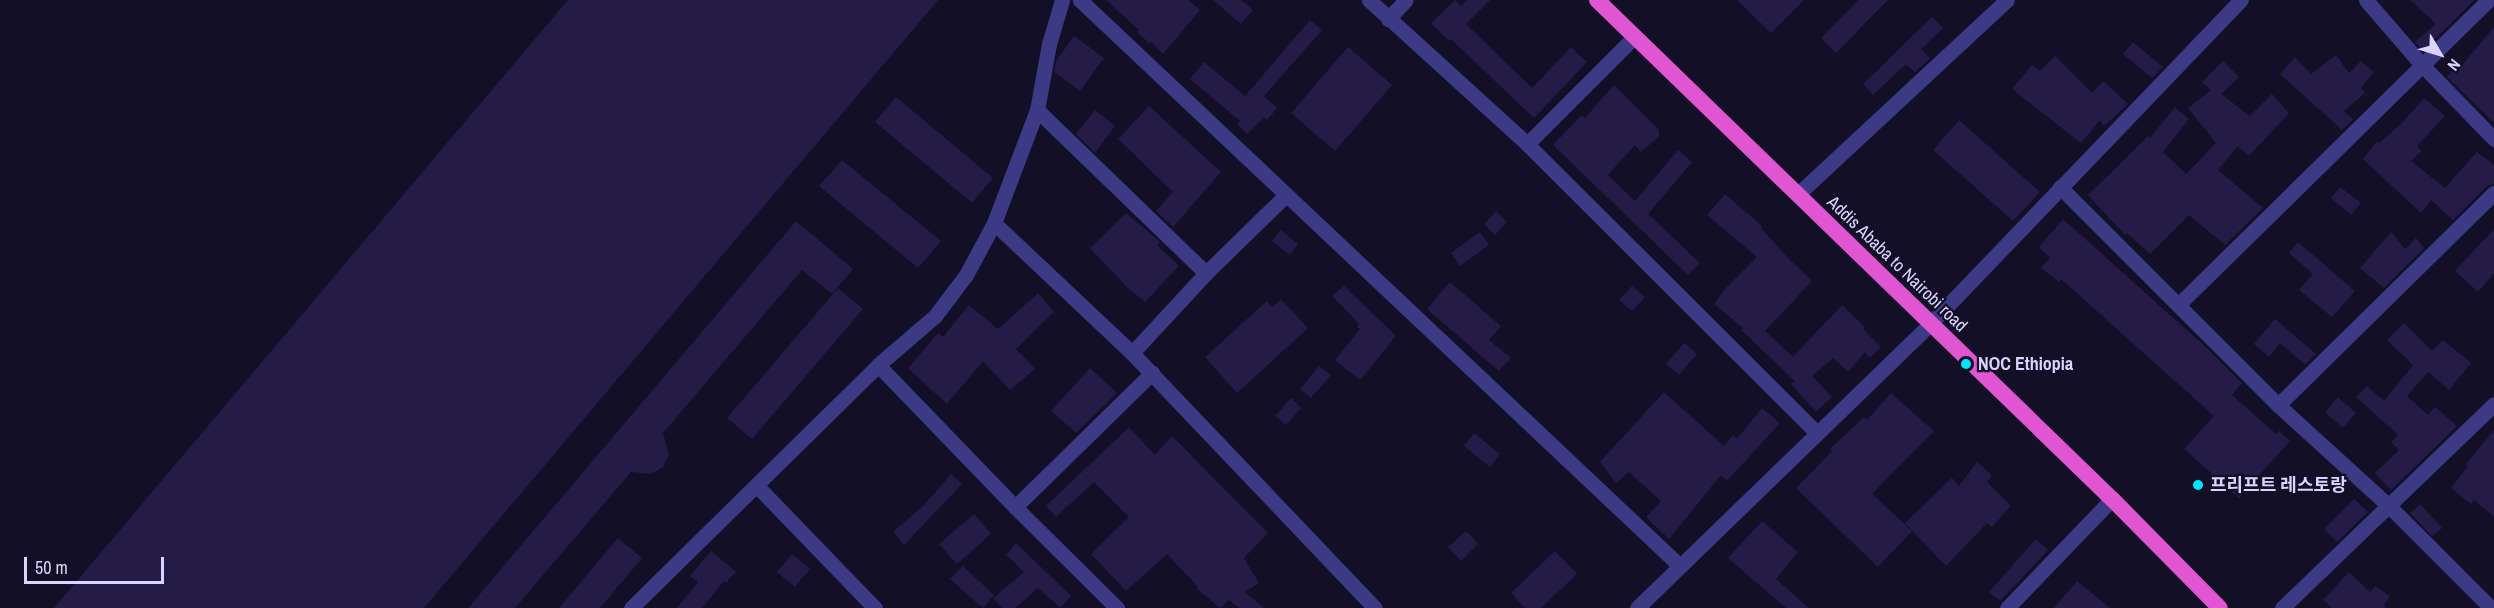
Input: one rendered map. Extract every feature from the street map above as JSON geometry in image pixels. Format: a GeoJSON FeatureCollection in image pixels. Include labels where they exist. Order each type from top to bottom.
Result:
{"type":"FeatureCollection","features":[{"type":"Feature","properties":{"kind":"highway","name":"Addis Ababa to Nairobi road"},"geometry":{"type":"LineString","coordinates":[[1597,0],[2112,499],[2220,608]]}},
{"type":"Feature","properties":{"kind":"street"},"geometry":{"type":"LineString","coordinates":[[632,608],[878,365],[934,315],[966,275],[994,223],[1037,110],[1049,44],[1062,0]]}},
{"type":"Feature","properties":{"kind":"street"},"geometry":{"type":"LineString","coordinates":[[1080,0],[1680,566]]}},
{"type":"Feature","properties":{"kind":"street"},"geometry":{"type":"LineString","coordinates":[[1369,0],[1527,144],[1817,433]]}},
{"type":"Feature","properties":{"kind":"street"},"geometry":{"type":"LineString","coordinates":[[1388,19],[1407,0]]}},
{"type":"Feature","properties":{"kind":"street"},"geometry":{"type":"LineString","coordinates":[[1798,194],[2007,0]]}},
{"type":"Feature","properties":{"kind":"street"},"geometry":{"type":"LineString","coordinates":[[1637,608],[1929,324],[2241,0]]}},
{"type":"Feature","properties":{"kind":"street"},"geometry":{"type":"LineString","coordinates":[[2366,0],[2424,66],[2494,139]]}},
{"type":"Feature","properties":{"kind":"street"},"geometry":{"type":"LineString","coordinates":[[2178,305],[2424,66],[2488,0]]}},
{"type":"Feature","properties":{"kind":"street"},"geometry":{"type":"LineString","coordinates":[[1527,144],[1634,37]]}},
{"type":"Feature","properties":{"kind":"street"},"geometry":{"type":"LineString","coordinates":[[1037,110],[1206,273]]}},
{"type":"Feature","properties":{"kind":"street"},"geometry":{"type":"LineString","coordinates":[[2060,188],[2278,405],[2388,505],[2491,608]]}},
{"type":"Feature","properties":{"kind":"street"},"geometry":{"type":"LineString","coordinates":[[2278,405],[2494,193]]}},
{"type":"Feature","properties":{"kind":"street"},"geometry":{"type":"LineString","coordinates":[[1132,352],[1206,273],[1286,195]]}},
{"type":"Feature","properties":{"kind":"street"},"geometry":{"type":"LineString","coordinates":[[994,223],[1132,352],[1375,608]]}},
{"type":"Feature","properties":{"kind":"street"},"geometry":{"type":"LineString","coordinates":[[878,365],[1015,507],[1118,608]]}},
{"type":"Feature","properties":{"kind":"street"},"geometry":{"type":"LineString","coordinates":[[1015,507],[1152,374]]}},
{"type":"Feature","properties":{"kind":"street"},"geometry":{"type":"LineString","coordinates":[[2282,608],[2388,505],[2493,408]]}},
{"type":"Feature","properties":{"kind":"street"},"geometry":{"type":"LineString","coordinates":[[756,486],[875,608]]}},
{"type":"Feature","properties":{"kind":"street"},"geometry":{"type":"LineString","coordinates":[[2007,608],[2112,499]]}},
{"type":"Feature","properties":{"kind":"building"},"geometry":{"type":"Polygon","coordinates":[[[568,0],[938,0],[424,608],[54,608],[568,0]]]}},
{"type":"Feature","properties":{"kind":"building"},"geometry":{"type":"Polygon","coordinates":[[[1106,0],[1188,0],[1200,10],[1163,54],[1152,42],[1150,44],[1137,32],[1139,30],[1106,0]]]}},
{"type":"Feature","properties":{"kind":"building"},"geometry":{"type":"Polygon","coordinates":[[[1213,0],[1241,0],[1253,10],[1241,24],[1213,0]]]}},
{"type":"Feature","properties":{"kind":"building"},"geometry":{"type":"Polygon","coordinates":[[[1455,0],[1461,6],[1467,0],[1490,0],[1466,24],[1532,88],[1571,47],[1587,62],[1534,118],[1431,23],[1455,0]]]}},
{"type":"Feature","properties":{"kind":"building"},"geometry":{"type":"Polygon","coordinates":[[[1737,0],[1804,0],[1771,33],[1737,0]]]}},
{"type":"Feature","properties":{"kind":"building"},"geometry":{"type":"Polygon","coordinates":[[[1858,0],[1888,0],[1836,53],[1821,38],[1858,0]]]}},
{"type":"Feature","properties":{"kind":"building"},"geometry":{"type":"Polygon","coordinates":[[[2410,0],[2474,0],[2423,51],[2415,42],[2436,24],[2410,0]]]}},
{"type":"Feature","properties":{"kind":"building"},"geometry":{"type":"Polygon","coordinates":[[[1932,17],[1943,28],[1921,49],[1930,58],[1915,72],[1906,64],[1873,95],[1863,84],[1932,17]]]}},
{"type":"Feature","properties":{"kind":"building"},"geometry":{"type":"Polygon","coordinates":[[[1310,20],[1322,30],[1264,96],[1277,108],[1267,120],[1264,118],[1247,134],[1237,124],[1240,121],[1190,79],[1204,62],[1245,96],[1310,20]]]}},
{"type":"Feature","properties":{"kind":"building"},"geometry":{"type":"Polygon","coordinates":[[[2494,27],[2494,123],[2447,77],[2455,67],[2458,70],[2494,27]]]}},
{"type":"Feature","properties":{"kind":"building"},"geometry":{"type":"Polygon","coordinates":[[[1074,36],[1104,58],[1080,91],[1054,72],[1056,61],[1074,36]]]}},
{"type":"Feature","properties":{"kind":"building"},"geometry":{"type":"Polygon","coordinates":[[[2133,42],[2163,67],[2152,78],[2123,54],[2133,42]]]}},
{"type":"Feature","properties":{"kind":"building"},"geometry":{"type":"Polygon","coordinates":[[[1348,47],[1392,85],[1335,151],[1291,113],[1348,47]]]}},
{"type":"Feature","properties":{"kind":"building"},"geometry":{"type":"Polygon","coordinates":[[[2336,55],[2349,73],[2361,61],[2374,72],[2361,88],[2365,93],[2344,111],[2353,119],[2342,130],[2280,74],[2295,57],[2311,74],[2336,55]]]}},
{"type":"Feature","properties":{"kind":"building"},"geometry":{"type":"Polygon","coordinates":[[[2055,56],[2092,93],[2103,81],[2128,104],[2104,126],[2100,120],[2081,143],[2012,89],[2032,65],[2040,71],[2055,56]]]}},
{"type":"Feature","properties":{"kind":"building"},"geometry":{"type":"Polygon","coordinates":[[[2223,61],[2239,77],[2221,94],[2250,116],[2272,94],[2289,113],[2249,156],[2238,146],[2218,170],[2263,208],[2225,245],[2189,215],[2150,254],[2127,233],[2125,235],[2088,195],[2148,136],[2150,138],[2175,107],[2189,119],[2163,152],[2186,174],[2216,143],[2188,108],[2211,90],[2202,82],[2223,61]]]}},
{"type":"Feature","properties":{"kind":"building"},"geometry":{"type":"Polygon","coordinates":[[[1614,85],[1659,130],[1659,136],[1641,152],[1635,145],[1608,175],[1635,201],[1678,150],[1692,162],[1648,214],[1700,263],[1688,275],[1553,145],[1582,115],[1585,118],[1614,85]]]}},
{"type":"Feature","properties":{"kind":"building"},"geometry":{"type":"Polygon","coordinates":[[[896,97],[993,178],[972,203],[875,122],[896,97]]]}},
{"type":"Feature","properties":{"kind":"building"},"geometry":{"type":"Polygon","coordinates":[[[2424,98],[2445,116],[2417,146],[2422,151],[2411,161],[2445,188],[2477,152],[2494,165],[2494,184],[2487,186],[2453,220],[2431,200],[2421,213],[2363,159],[2377,141],[2379,143],[2402,123],[2424,98]]]}},
{"type":"Feature","properties":{"kind":"building"},"geometry":{"type":"Polygon","coordinates":[[[1149,106],[1221,172],[1173,227],[1156,211],[1173,192],[1118,139],[1149,106]]]}},
{"type":"Feature","properties":{"kind":"building"},"geometry":{"type":"Polygon","coordinates":[[[1095,110],[1115,126],[1095,153],[1076,134],[1095,110]]]}},
{"type":"Feature","properties":{"kind":"building"},"geometry":{"type":"Polygon","coordinates":[[[1959,120],[2040,192],[2013,221],[1933,150],[1959,120]]]}},
{"type":"Feature","properties":{"kind":"building"},"geometry":{"type":"Polygon","coordinates":[[[842,160],[941,241],[918,268],[819,186],[842,160]]]}},
{"type":"Feature","properties":{"kind":"building"},"geometry":{"type":"Polygon","coordinates":[[[2340,187],[2361,203],[2351,215],[2331,198],[2340,187]]]}},
{"type":"Feature","properties":{"kind":"building"},"geometry":{"type":"Polygon","coordinates":[[[1725,194],[1762,226],[1761,228],[1785,255],[1812,281],[1765,331],[1793,357],[1842,305],[1865,327],[1863,329],[1881,347],[1870,358],[1865,352],[1848,372],[1833,358],[1812,376],[1832,397],[1816,412],[1791,384],[1795,381],[1741,330],[1743,328],[1714,304],[1726,288],[1757,257],[1707,215],[1725,194]]]}},
{"type":"Feature","properties":{"kind":"building"},"geometry":{"type":"Polygon","coordinates":[[[1496,211],[1507,222],[1495,235],[1484,224],[1496,211]]]}},
{"type":"Feature","properties":{"kind":"building"},"geometry":{"type":"Polygon","coordinates":[[[1126,213],[1160,242],[1157,245],[1179,266],[1145,302],[1127,287],[1090,248],[1126,213]]]}},
{"type":"Feature","properties":{"kind":"building"},"geometry":{"type":"Polygon","coordinates":[[[2063,219],[2209,350],[2242,383],[2232,395],[2276,434],[2279,431],[2290,441],[2239,498],[2184,449],[2214,416],[2061,279],[2059,282],[2041,268],[2050,258],[2039,247],[2063,219]]]}},
{"type":"Feature","properties":{"kind":"building"},"geometry":{"type":"Polygon","coordinates":[[[796,221],[853,269],[832,294],[802,270],[663,433],[669,454],[663,467],[651,474],[631,472],[515,608],[468,608],[796,221]]]}},
{"type":"Feature","properties":{"kind":"building"},"geometry":{"type":"Polygon","coordinates":[[[2494,229],[2494,273],[2478,292],[2455,271],[2494,229]]]}},
{"type":"Feature","properties":{"kind":"building"},"geometry":{"type":"Polygon","coordinates":[[[1281,230],[1298,244],[1290,255],[1272,241],[1281,230]]]}},
{"type":"Feature","properties":{"kind":"building"},"geometry":{"type":"Polygon","coordinates":[[[1480,232],[1489,245],[1460,266],[1451,253],[1480,232]]]}},
{"type":"Feature","properties":{"kind":"building"},"geometry":{"type":"Polygon","coordinates":[[[2391,232],[2405,249],[2416,238],[2424,248],[2384,288],[2360,268],[2391,232]]]}},
{"type":"Feature","properties":{"kind":"building"},"geometry":{"type":"Polygon","coordinates":[[[2298,242],[2355,291],[2332,317],[2299,290],[2313,274],[2289,253],[2298,242]]]}},
{"type":"Feature","properties":{"kind":"building"},"geometry":{"type":"Polygon","coordinates":[[[1450,282],[1501,326],[1489,340],[1511,358],[1499,371],[1427,309],[1450,282]]]}},
{"type":"Feature","properties":{"kind":"building"},"geometry":{"type":"Polygon","coordinates":[[[1344,286],[1396,336],[1360,380],[1335,360],[1360,329],[1357,327],[1359,324],[1332,296],[1344,286]]]}},
{"type":"Feature","properties":{"kind":"building"},"geometry":{"type":"Polygon","coordinates":[[[1632,286],[1645,297],[1632,311],[1619,300],[1632,286]]]}},
{"type":"Feature","properties":{"kind":"building"},"geometry":{"type":"Polygon","coordinates":[[[838,288],[863,309],[752,439],[727,418],[838,288]]]}},
{"type":"Feature","properties":{"kind":"building"},"geometry":{"type":"Polygon","coordinates":[[[1038,293],[1054,312],[1016,349],[1035,369],[1010,390],[983,361],[947,404],[908,368],[938,333],[943,337],[969,305],[998,329],[1038,293]]]}},
{"type":"Feature","properties":{"kind":"building"},"geometry":{"type":"Polygon","coordinates":[[[1281,299],[1308,328],[1237,393],[1205,357],[1267,301],[1272,307],[1281,299]]]}},
{"type":"Feature","properties":{"kind":"building"},"geometry":{"type":"Polygon","coordinates":[[[2275,319],[2316,354],[2305,365],[2280,343],[2269,357],[2254,344],[2275,319]]]}},
{"type":"Feature","properties":{"kind":"building"},"geometry":{"type":"Polygon","coordinates":[[[2404,323],[2432,351],[2443,340],[2471,363],[2449,390],[2428,372],[2407,396],[2428,415],[2435,407],[2457,426],[2391,490],[2375,473],[2399,450],[2391,442],[2398,435],[2356,397],[2367,386],[2384,401],[2413,365],[2387,340],[2404,323]]]}},
{"type":"Feature","properties":{"kind":"building"},"geometry":{"type":"Polygon","coordinates":[[[1684,343],[1697,354],[1679,375],[1666,364],[1684,343]]]}},
{"type":"Feature","properties":{"kind":"building"},"geometry":{"type":"Polygon","coordinates":[[[1319,366],[1331,375],[1311,398],[1300,389],[1319,366]]]}},
{"type":"Feature","properties":{"kind":"building"},"geometry":{"type":"Polygon","coordinates":[[[1090,368],[1117,393],[1076,433],[1051,411],[1090,368]]]}},
{"type":"Feature","properties":{"kind":"building"},"geometry":{"type":"Polygon","coordinates":[[[1664,392],[1724,446],[1733,435],[1737,439],[1762,408],[1780,423],[1727,481],[1721,475],[1669,539],[1646,517],[1661,501],[1629,472],[1616,483],[1600,462],[1664,392]]]}},
{"type":"Feature","properties":{"kind":"building"},"geometry":{"type":"Polygon","coordinates":[[[1891,393],[1934,431],[1872,494],[1912,531],[1878,567],[1796,488],[1832,451],[1830,449],[1864,417],[1867,420],[1891,393]]]}},
{"type":"Feature","properties":{"kind":"building"},"geometry":{"type":"Polygon","coordinates":[[[2338,397],[2356,413],[2343,428],[2325,412],[2338,397]]]}},
{"type":"Feature","properties":{"kind":"building"},"geometry":{"type":"Polygon","coordinates":[[[1291,398],[1301,408],[1286,425],[1275,416],[1291,398]]]}},
{"type":"Feature","properties":{"kind":"building"},"geometry":{"type":"Polygon","coordinates":[[[1129,427],[1155,455],[1172,436],[1268,533],[1244,558],[1259,583],[1245,592],[1264,608],[1239,608],[1229,600],[1220,608],[1196,588],[1198,587],[1167,554],[1126,591],[1091,554],[1129,517],[1094,482],[1056,517],[1046,506],[1129,427]]]}},
{"type":"Feature","properties":{"kind":"building"},"geometry":{"type":"Polygon","coordinates":[[[2494,430],[2494,517],[2474,500],[2471,504],[2451,488],[2468,466],[2466,464],[2494,430]]]}},
{"type":"Feature","properties":{"kind":"building"},"geometry":{"type":"Polygon","coordinates":[[[1474,433],[1500,454],[1490,467],[1464,446],[1474,433]]]}},
{"type":"Feature","properties":{"kind":"building"},"geometry":{"type":"Polygon","coordinates":[[[1977,462],[1992,475],[1987,482],[2011,506],[1992,527],[1987,523],[1946,566],[1905,523],[1952,478],[1959,486],[1977,462]]]}},
{"type":"Feature","properties":{"kind":"building"},"geometry":{"type":"Polygon","coordinates":[[[951,474],[962,484],[904,545],[893,532],[924,505],[951,474]]]}},
{"type":"Feature","properties":{"kind":"building"},"geometry":{"type":"Polygon","coordinates":[[[2354,499],[2368,512],[2337,542],[2324,529],[2354,499]]]}},
{"type":"Feature","properties":{"kind":"building"},"geometry":{"type":"Polygon","coordinates":[[[2420,504],[2442,528],[2432,536],[2410,513],[2420,504]]]}},
{"type":"Feature","properties":{"kind":"building"},"geometry":{"type":"Polygon","coordinates":[[[974,514],[991,534],[957,564],[939,544],[974,514]]]}},
{"type":"Feature","properties":{"kind":"building"},"geometry":{"type":"Polygon","coordinates":[[[1762,521],[1798,552],[1776,579],[1809,608],[1786,608],[1728,558],[1762,521]]]}},
{"type":"Feature","properties":{"kind":"building"},"geometry":{"type":"Polygon","coordinates":[[[1466,531],[1478,544],[1461,561],[1448,547],[1466,531]]]}},
{"type":"Feature","properties":{"kind":"building"},"geometry":{"type":"Polygon","coordinates":[[[618,538],[642,558],[600,608],[559,608],[618,538]]]}},
{"type":"Feature","properties":{"kind":"building"},"geometry":{"type":"Polygon","coordinates":[[[2036,539],[2048,550],[2000,601],[1989,592],[2036,539]]]}},
{"type":"Feature","properties":{"kind":"building"},"geometry":{"type":"Polygon","coordinates":[[[1016,543],[1071,596],[1060,608],[1038,588],[1015,608],[1002,608],[993,598],[1024,572],[1006,555],[1016,543]]]}},
{"type":"Feature","properties":{"kind":"building"},"geometry":{"type":"Polygon","coordinates":[[[711,551],[736,572],[726,583],[724,581],[702,608],[677,608],[698,582],[690,576],[711,551]]]}},
{"type":"Feature","properties":{"kind":"building"},"geometry":{"type":"Polygon","coordinates":[[[1555,551],[1577,574],[1541,608],[1525,608],[1511,593],[1555,551]]]}},
{"type":"Feature","properties":{"kind":"building"},"geometry":{"type":"Polygon","coordinates":[[[792,554],[810,569],[795,587],[777,572],[792,554]]]}},
{"type":"Feature","properties":{"kind":"building"},"geometry":{"type":"Polygon","coordinates":[[[963,566],[994,595],[983,608],[950,579],[963,566]]]}},
{"type":"Feature","properties":{"kind":"building"},"geometry":{"type":"Polygon","coordinates":[[[2349,572],[2370,592],[2375,586],[2390,596],[2384,605],[2387,608],[2332,608],[2323,600],[2349,572]]]}},
{"type":"Feature","properties":{"kind":"building"},"geometry":{"type":"Polygon","coordinates":[[[2077,581],[2110,608],[2054,608],[2077,581]]]}},
{"type":"Feature","properties":{"kind":"place","name":"NOC Ethiopia"},"geometry":{"type":"Point","coordinates":[1966,364]}},
{"type":"Feature","properties":{"kind":"place","name":"프리프트 레스토랑"},"geometry":{"type":"Point","coordinates":[2198,485]}}]}
